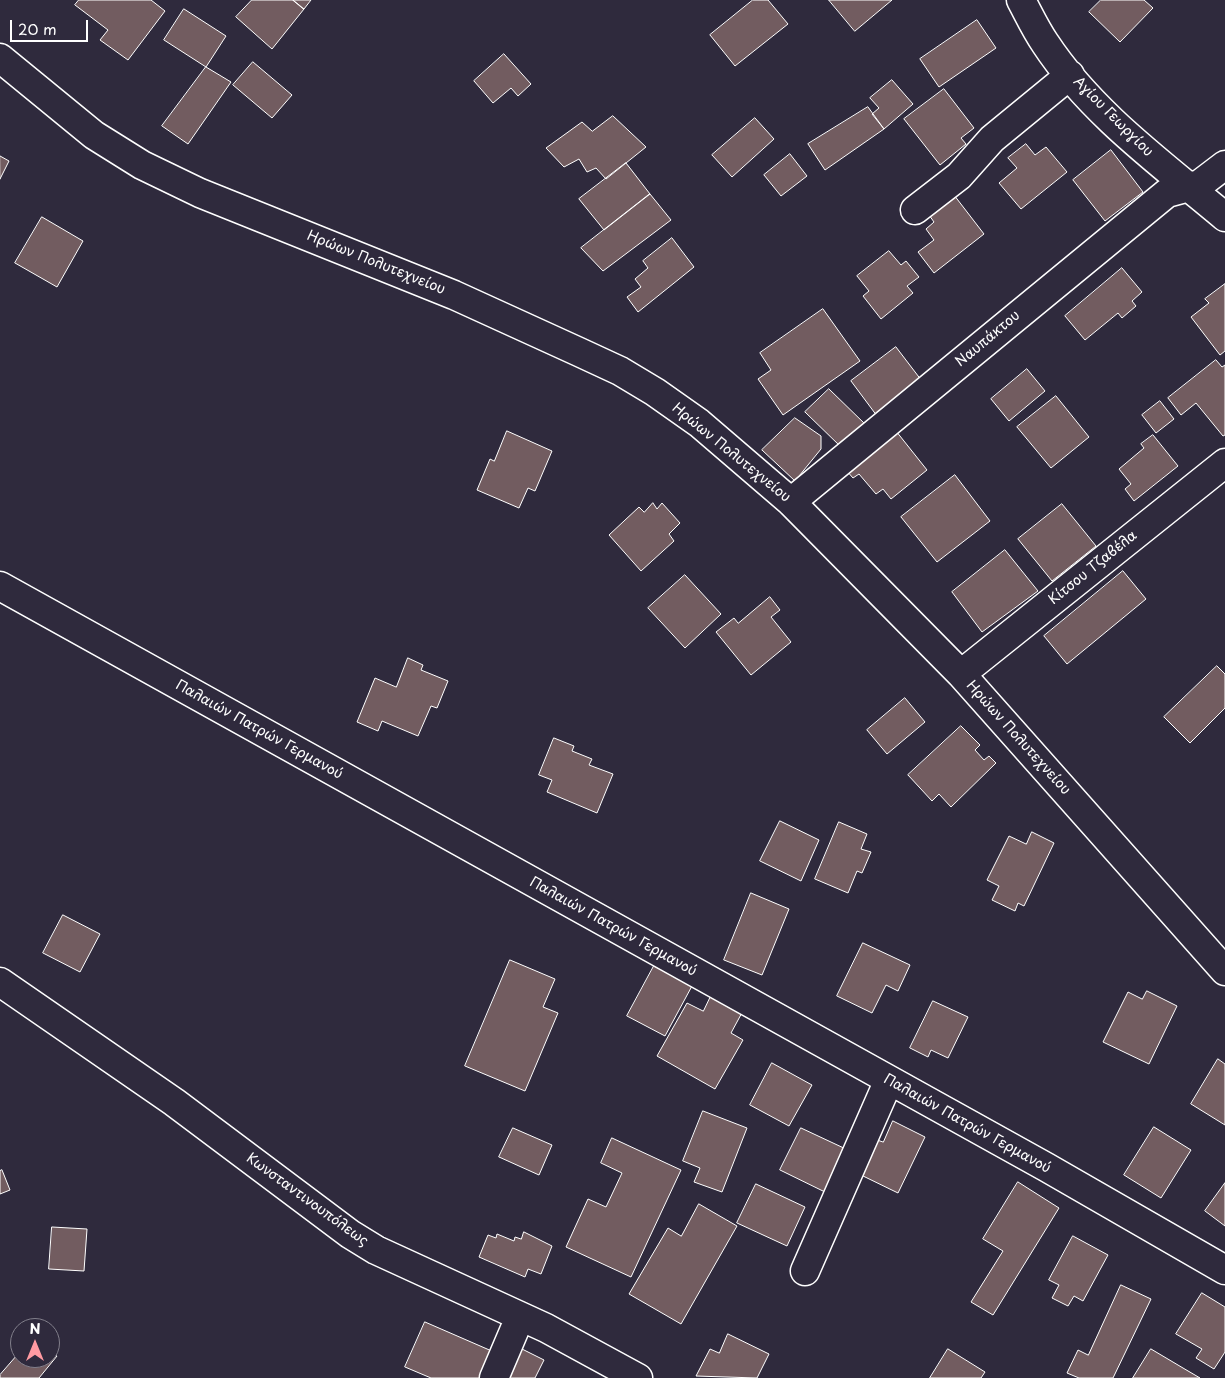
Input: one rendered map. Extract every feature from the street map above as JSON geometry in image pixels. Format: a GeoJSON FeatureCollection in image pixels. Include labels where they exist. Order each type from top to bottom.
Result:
{"type":"FeatureCollection","features":[{"type":"Feature","properties":{"kind":"street","name":"Αγίου Γεωργίου"},"geometry":{"type":"LineString","coordinates":[[1021,0],[1046,45],[1122,130],[1225,217]]}},
{"type":"Feature","properties":{"kind":"street","name":"Ηρώων Πολυτεχνείου"},"geometry":{"type":"LineString","coordinates":[[0,58],[94,135],[142,165],[200,193],[454,295],[620,371],[655,392],[699,423],[791,502],[961,674],[1225,971]]}},
{"type":"Feature","properties":{"kind":"street"},"geometry":{"type":"LineString","coordinates":[[915,210],[958,176],[992,139],[1070,74]]}},
{"type":"Feature","properties":{"kind":"street","name":"Ναυπάκτου"},"geometry":{"type":"LineString","coordinates":[[791,502],[1166,193],[1190,188],[1204,181],[1225,165]]}},
{"type":"Feature","properties":{"kind":"street","name":"Κίτσου Τζαβέλα"},"geometry":{"type":"LineString","coordinates":[[961,674],[1225,463]]}},
{"type":"Feature","properties":{"kind":"street","name":"Παλαιών Πατρών Γερμανού"},"geometry":{"type":"LineString","coordinates":[[0,586],[889,1080],[1225,1270]]}},
{"type":"Feature","properties":{"kind":"street","name":"Κωνσταντινουπόλεως"},"geometry":{"type":"LineString","coordinates":[[0,982],[174,1102],[350,1234],[399,1262],[546,1328],[638,1378]]}},
{"type":"Feature","properties":{"kind":"street"},"geometry":{"type":"LineString","coordinates":[[805,1271],[889,1080]]}},
{"type":"Feature","properties":{"kind":"street"},"geometry":{"type":"LineString","coordinates":[[494,1378],[520,1317]]}},
{"type":"Feature","properties":{"kind":"building"},"geometry":{"type":"Polygon","coordinates":[[[79,0],[151,0],[165,11],[128,60],[100,40],[108,30],[75,5],[79,0]]]}},
{"type":"Feature","properties":{"kind":"building"},"geometry":{"type":"Polygon","coordinates":[[[252,0],[293,0],[304,9],[272,49],[236,17],[252,0]]]}},
{"type":"Feature","properties":{"kind":"building"},"geometry":{"type":"Polygon","coordinates":[[[293,0],[311,0],[304,9],[293,0]]]}},
{"type":"Feature","properties":{"kind":"building"},"geometry":{"type":"Polygon","coordinates":[[[753,0],[768,0],[788,24],[735,66],[710,35],[753,0]]]}},
{"type":"Feature","properties":{"kind":"building"},"geometry":{"type":"Polygon","coordinates":[[[829,0],[892,0],[855,31],[829,0]]]}},
{"type":"Feature","properties":{"kind":"building"},"geometry":{"type":"Polygon","coordinates":[[[1101,0],[1144,0],[1153,8],[1120,42],[1089,12],[1101,0]]]}},
{"type":"Feature","properties":{"kind":"building"},"geometry":{"type":"Polygon","coordinates":[[[184,9],[226,36],[206,67],[164,40],[184,9]]]}},
{"type":"Feature","properties":{"kind":"building"},"geometry":{"type":"Polygon","coordinates":[[[977,20],[996,48],[939,87],[920,59],[977,20]]]}},
{"type":"Feature","properties":{"kind":"building"},"geometry":{"type":"Polygon","coordinates":[[[504,54],[531,84],[518,96],[511,88],[493,103],[474,81],[504,54]]]}},
{"type":"Feature","properties":{"kind":"building"},"geometry":{"type":"Polygon","coordinates":[[[253,62],[292,95],[272,118],[233,85],[253,62]]]}},
{"type":"Feature","properties":{"kind":"building"},"geometry":{"type":"Polygon","coordinates":[[[206,67],[231,82],[188,144],[162,126],[206,67]]]}},
{"type":"Feature","properties":{"kind":"building"},"geometry":{"type":"Polygon","coordinates":[[[892,80],[913,104],[884,129],[872,114],[879,108],[870,98],[892,80]]]}},
{"type":"Feature","properties":{"kind":"building"},"geometry":{"type":"Polygon","coordinates":[[[944,89],[974,128],[961,138],[966,144],[940,165],[904,119],[944,89]]]}},
{"type":"Feature","properties":{"kind":"building"},"geometry":{"type":"Polygon","coordinates":[[[868,107],[884,129],[825,170],[808,144],[868,107]]]}},
{"type":"Feature","properties":{"kind":"building"},"geometry":{"type":"Polygon","coordinates":[[[613,116],[646,147],[606,179],[596,168],[587,172],[579,159],[564,167],[546,148],[582,122],[592,131],[613,116]]]}},
{"type":"Feature","properties":{"kind":"building"},"geometry":{"type":"Polygon","coordinates":[[[755,118],[774,139],[732,177],[712,155],[755,118]]]}},
{"type":"Feature","properties":{"kind":"building"},"geometry":{"type":"Polygon","coordinates":[[[1026,144],[1035,155],[1046,147],[1067,172],[1021,209],[999,183],[1017,168],[1008,158],[1026,144]]]}},
{"type":"Feature","properties":{"kind":"building"},"geometry":{"type":"Polygon","coordinates":[[[1111,150],[1143,192],[1105,221],[1073,180],[1111,150]]]}},
{"type":"Feature","properties":{"kind":"building"},"geometry":{"type":"Polygon","coordinates":[[[790,154],[807,176],[781,196],[764,175],[790,154]]]}},
{"type":"Feature","properties":{"kind":"building"},"geometry":{"type":"Polygon","coordinates":[[[0,156],[9,161],[0,179],[0,156]]]}},
{"type":"Feature","properties":{"kind":"building"},"geometry":{"type":"Polygon","coordinates":[[[626,163],[650,194],[604,230],[579,199],[626,163]]]}},
{"type":"Feature","properties":{"kind":"building"},"geometry":{"type":"Polygon","coordinates":[[[650,194],[671,220],[603,271],[581,248],[650,194]]]}},
{"type":"Feature","properties":{"kind":"building"},"geometry":{"type":"Polygon","coordinates":[[[954,195],[984,234],[934,273],[918,252],[934,240],[926,229],[934,222],[929,215],[954,195]]]}},
{"type":"Feature","properties":{"kind":"building"},"geometry":{"type":"Polygon","coordinates":[[[42,217],[83,241],[57,287],[15,263],[42,217]]]}},
{"type":"Feature","properties":{"kind":"building"},"geometry":{"type":"Polygon","coordinates":[[[672,238],[694,267],[638,312],[627,297],[641,287],[635,279],[648,268],[643,261],[672,238]]]}},
{"type":"Feature","properties":{"kind":"building"},"geometry":{"type":"Polygon","coordinates":[[[889,251],[901,265],[906,261],[919,277],[907,286],[913,293],[881,319],[863,296],[869,291],[857,276],[889,251]]]}},
{"type":"Feature","properties":{"kind":"building"},"geometry":{"type":"Polygon","coordinates":[[[1122,268],[1142,292],[1132,301],[1136,306],[1122,318],[1118,313],[1085,340],[1065,316],[1122,268]]]}},
{"type":"Feature","properties":{"kind":"building"},"geometry":{"type":"Polygon","coordinates":[[[1225,284],[1225,351],[1220,355],[1191,317],[1209,303],[1205,299],[1225,284]]]}},
{"type":"Feature","properties":{"kind":"building"},"geometry":{"type":"Polygon","coordinates":[[[823,309],[860,361],[783,415],[758,379],[771,370],[760,353],[823,309]]]}},
{"type":"Feature","properties":{"kind":"building"},"geometry":{"type":"Polygon","coordinates":[[[896,347],[925,385],[880,420],[851,381],[896,347]]]}},
{"type":"Feature","properties":{"kind":"building"},"geometry":{"type":"Polygon","coordinates":[[[1216,360],[1222,367],[1225,365],[1225,435],[1223,436],[1196,403],[1181,415],[1168,398],[1216,360]]]}},
{"type":"Feature","properties":{"kind":"building"},"geometry":{"type":"Polygon","coordinates":[[[1027,369],[1045,391],[1009,421],[991,399],[1027,369]]]}},
{"type":"Feature","properties":{"kind":"building"},"geometry":{"type":"Polygon","coordinates":[[[829,389],[865,424],[841,447],[805,412],[829,389]]]}},
{"type":"Feature","properties":{"kind":"building"},"geometry":{"type":"Polygon","coordinates":[[[1056,396],[1089,437],[1051,468],[1017,427],[1056,396]]]}},
{"type":"Feature","properties":{"kind":"building"},"geometry":{"type":"Polygon","coordinates":[[[1160,401],[1174,419],[1156,433],[1142,415],[1160,401]]]}},
{"type":"Feature","properties":{"kind":"building"},"geometry":{"type":"Polygon","coordinates":[[[795,418],[821,436],[821,449],[795,481],[762,450],[795,418]]]}},
{"type":"Feature","properties":{"kind":"building"},"geometry":{"type":"Polygon","coordinates":[[[507,431],[552,451],[535,491],[528,488],[519,508],[477,490],[490,459],[494,461],[507,431]]]}},
{"type":"Feature","properties":{"kind":"building"},"geometry":{"type":"Polygon","coordinates":[[[896,431],[927,470],[891,499],[883,489],[876,494],[859,474],[853,478],[846,470],[896,431]]]}},
{"type":"Feature","properties":{"kind":"building"},"geometry":{"type":"Polygon","coordinates":[[[1153,435],[1178,466],[1134,501],[1125,489],[1131,484],[1119,469],[1144,448],[1141,444],[1153,435]]]}},
{"type":"Feature","properties":{"kind":"building"},"geometry":{"type":"Polygon","coordinates":[[[955,475],[990,521],[937,562],[901,517],[955,475]]]}},
{"type":"Feature","properties":{"kind":"building"},"geometry":{"type":"Polygon","coordinates":[[[653,503],[657,509],[662,503],[680,523],[669,534],[674,541],[641,571],[609,535],[639,507],[644,512],[653,503]]]}},
{"type":"Feature","properties":{"kind":"building"},"geometry":{"type":"Polygon","coordinates":[[[1062,504],[1096,546],[1052,581],[1018,539],[1062,504]]]}},
{"type":"Feature","properties":{"kind":"building"},"geometry":{"type":"Polygon","coordinates":[[[1005,550],[1038,591],[982,632],[952,592],[1005,550]]]}},
{"type":"Feature","properties":{"kind":"building"},"geometry":{"type":"Polygon","coordinates":[[[1123,571],[1146,599],[1067,664],[1044,636],[1123,571]]]}},
{"type":"Feature","properties":{"kind":"building"},"geometry":{"type":"Polygon","coordinates":[[[685,575],[721,614],[685,648],[648,608],[685,575]]]}},
{"type":"Feature","properties":{"kind":"building"},"geometry":{"type":"Polygon","coordinates":[[[770,597],[780,610],[771,617],[791,642],[751,675],[716,632],[734,618],[738,623],[770,597]]]}},
{"type":"Feature","properties":{"kind":"building"},"geometry":{"type":"Polygon","coordinates":[[[408,658],[423,665],[421,670],[448,681],[437,708],[431,706],[418,736],[382,721],[378,731],[357,722],[375,678],[396,687],[408,658]]]}},
{"type":"Feature","properties":{"kind":"building"},"geometry":{"type":"Polygon","coordinates":[[[1217,666],[1225,674],[1225,708],[1190,743],[1164,717],[1217,666]]]}},
{"type":"Feature","properties":{"kind":"building"},"geometry":{"type":"Polygon","coordinates":[[[905,698],[925,722],[887,754],[867,730],[905,698]]]}},
{"type":"Feature","properties":{"kind":"building"},"geometry":{"type":"Polygon","coordinates":[[[961,726],[980,745],[975,750],[984,760],[989,756],[996,763],[951,807],[939,794],[932,801],[908,775],[961,726]]]}},
{"type":"Feature","properties":{"kind":"building"},"geometry":{"type":"Polygon","coordinates":[[[554,738],[574,746],[572,751],[592,759],[589,765],[613,774],[597,813],[547,792],[552,780],[539,775],[554,738]]]}},
{"type":"Feature","properties":{"kind":"building"},"geometry":{"type":"Polygon","coordinates":[[[780,821],[819,840],[801,881],[760,861],[780,821]]]}},
{"type":"Feature","properties":{"kind":"building"},"geometry":{"type":"Polygon","coordinates":[[[839,822],[867,834],[861,849],[871,852],[862,873],[857,871],[848,893],[815,879],[839,822]]]}},
{"type":"Feature","properties":{"kind":"building"},"geometry":{"type":"Polygon","coordinates":[[[1032,832],[1054,843],[1024,906],[1018,903],[1015,911],[992,900],[999,886],[987,880],[1009,836],[1026,844],[1032,832]]]}},
{"type":"Feature","properties":{"kind":"building"},"geometry":{"type":"Polygon","coordinates":[[[751,893],[789,909],[762,975],[724,960],[751,893]]]}},
{"type":"Feature","properties":{"kind":"building"},"geometry":{"type":"Polygon","coordinates":[[[63,915],[100,934],[80,972],[43,953],[63,915]]]}},
{"type":"Feature","properties":{"kind":"building"},"geometry":{"type":"Polygon","coordinates":[[[863,943],[910,965],[898,991],[886,985],[872,1013],[837,996],[863,943]]]}},
{"type":"Feature","properties":{"kind":"building"},"geometry":{"type":"Polygon","coordinates":[[[510,960],[555,979],[543,1007],[558,1013],[525,1091],[465,1066],[510,960]]]}},
{"type":"Feature","properties":{"kind":"building"},"geometry":{"type":"Polygon","coordinates":[[[654,966],[692,986],[665,1036],[627,1016],[654,966]]]}},
{"type":"Feature","properties":{"kind":"building"},"geometry":{"type":"Polygon","coordinates":[[[1147,991],[1177,1006],[1149,1064],[1103,1042],[1128,992],[1142,999],[1147,991]]]}},
{"type":"Feature","properties":{"kind":"building"},"geometry":{"type":"Polygon","coordinates":[[[713,992],[744,1009],[731,1033],[743,1040],[715,1089],[657,1056],[687,1003],[703,1011],[713,992]]]}},
{"type":"Feature","properties":{"kind":"building"},"geometry":{"type":"Polygon","coordinates":[[[933,1001],[968,1017],[948,1058],[931,1050],[928,1057],[910,1048],[933,1001]]]}},
{"type":"Feature","properties":{"kind":"building"},"geometry":{"type":"Polygon","coordinates":[[[1218,1059],[1225,1064],[1225,1125],[1191,1104],[1218,1059]]]}},
{"type":"Feature","properties":{"kind":"building"},"geometry":{"type":"Polygon","coordinates":[[[772,1063],[812,1085],[789,1126],[750,1105],[772,1063]]]}},
{"type":"Feature","properties":{"kind":"building"},"geometry":{"type":"Polygon","coordinates":[[[703,1111],[747,1128],[722,1192],[694,1182],[700,1168],[683,1161],[703,1111]]]}},
{"type":"Feature","properties":{"kind":"building"},"geometry":{"type":"Polygon","coordinates":[[[893,1121],[925,1137],[898,1193],[861,1175],[877,1140],[883,1142],[893,1121]]]}},
{"type":"Feature","properties":{"kind":"building"},"geometry":{"type":"Polygon","coordinates":[[[1154,1127],[1191,1150],[1161,1198],[1124,1175],[1154,1127]]]}},
{"type":"Feature","properties":{"kind":"building"},"geometry":{"type":"Polygon","coordinates":[[[513,1128],[552,1145],[539,1175],[499,1157],[513,1128]]]}},
{"type":"Feature","properties":{"kind":"building"},"geometry":{"type":"Polygon","coordinates":[[[801,1128],[848,1150],[827,1193],[780,1170],[801,1128]]]}},
{"type":"Feature","properties":{"kind":"building"},"geometry":{"type":"Polygon","coordinates":[[[612,1138],[681,1170],[631,1277],[566,1247],[588,1199],[606,1207],[622,1173],[601,1163],[612,1138]]]}},
{"type":"Feature","properties":{"kind":"building"},"geometry":{"type":"Polygon","coordinates":[[[2,1170],[10,1190],[0,1194],[0,1171],[2,1170]]]}},
{"type":"Feature","properties":{"kind":"building"},"geometry":{"type":"Polygon","coordinates":[[[1018,1182],[1059,1208],[993,1315],[971,1302],[1003,1251],[983,1239],[1018,1182]]]}},
{"type":"Feature","properties":{"kind":"building"},"geometry":{"type":"Polygon","coordinates":[[[1225,1183],[1225,1226],[1205,1211],[1225,1183]]]}},
{"type":"Feature","properties":{"kind":"building"},"geometry":{"type":"Polygon","coordinates":[[[756,1184],[805,1207],[787,1246],[737,1223],[756,1184]]]}},
{"type":"Feature","properties":{"kind":"building"},"geometry":{"type":"Polygon","coordinates":[[[699,1204],[737,1226],[681,1324],[629,1294],[668,1228],[681,1236],[699,1204]]]}},
{"type":"Feature","properties":{"kind":"building"},"geometry":{"type":"Polygon","coordinates":[[[52,1227],[87,1229],[84,1271],[49,1269],[52,1227]]]}},
{"type":"Feature","properties":{"kind":"building"},"geometry":{"type":"Polygon","coordinates":[[[524,1232],[552,1246],[541,1274],[528,1269],[525,1277],[479,1257],[488,1235],[496,1238],[497,1234],[514,1241],[515,1237],[521,1239],[524,1232]]]}},
{"type":"Feature","properties":{"kind":"building"},"geometry":{"type":"Polygon","coordinates":[[[1073,1236],[1108,1255],[1083,1301],[1074,1296],[1068,1306],[1052,1298],[1059,1285],[1049,1280],[1073,1236]]]}},
{"type":"Feature","properties":{"kind":"building"},"geometry":{"type":"Polygon","coordinates":[[[1121,1285],[1151,1299],[1113,1378],[1079,1378],[1067,1373],[1078,1350],[1088,1355],[1121,1285]]]}},
{"type":"Feature","properties":{"kind":"building"},"geometry":{"type":"Polygon","coordinates":[[[1202,1293],[1225,1307],[1225,1352],[1214,1369],[1196,1358],[1202,1349],[1176,1334],[1202,1293]]]}},
{"type":"Feature","properties":{"kind":"building"},"geometry":{"type":"Polygon","coordinates":[[[425,1322],[494,1352],[482,1378],[431,1378],[405,1367],[425,1322]]]}},
{"type":"Feature","properties":{"kind":"building"},"geometry":{"type":"Polygon","coordinates":[[[728,1334],[769,1354],[757,1378],[696,1376],[710,1349],[719,1353],[728,1334]]]}},
{"type":"Feature","properties":{"kind":"building"},"geometry":{"type":"Polygon","coordinates":[[[516,1346],[544,1360],[535,1378],[503,1378],[516,1346]]]}},
{"type":"Feature","properties":{"kind":"building"},"geometry":{"type":"Polygon","coordinates":[[[948,1349],[985,1372],[981,1378],[930,1378],[948,1349]]]}},
{"type":"Feature","properties":{"kind":"building"},"geometry":{"type":"Polygon","coordinates":[[[1151,1349],[1183,1368],[1200,1378],[1133,1378],[1151,1349]]]}},
{"type":"Feature","properties":{"kind":"building"},"geometry":{"type":"Polygon","coordinates":[[[10,1364],[10,1368],[47,1368],[39,1378],[0,1378],[0,1375],[10,1364]]]}}]}
